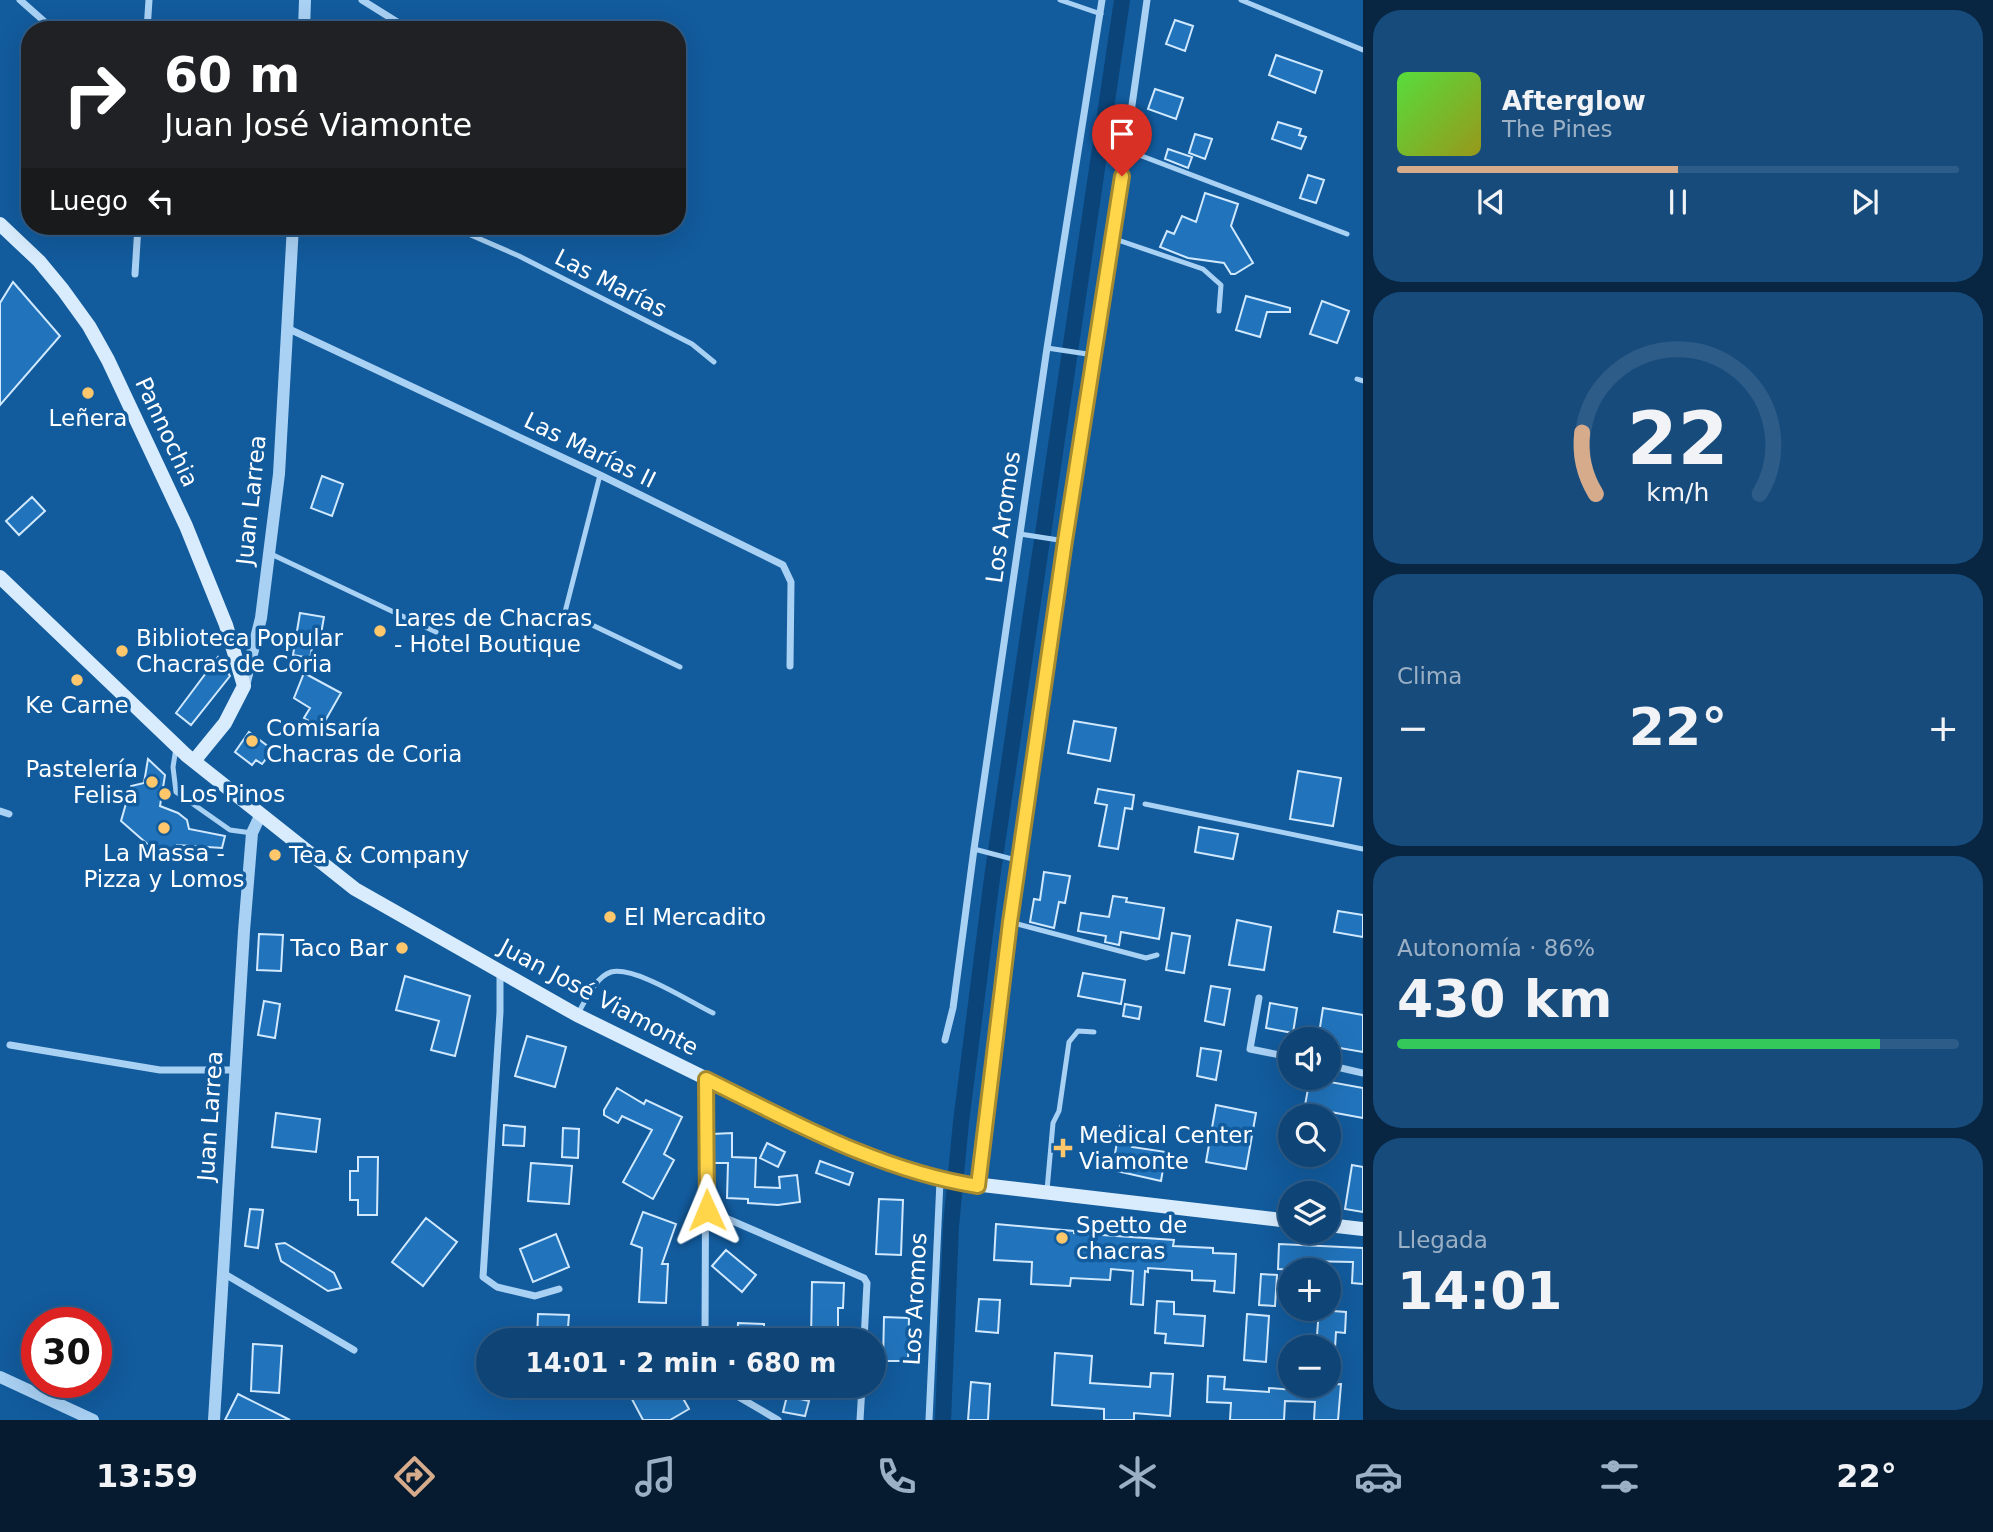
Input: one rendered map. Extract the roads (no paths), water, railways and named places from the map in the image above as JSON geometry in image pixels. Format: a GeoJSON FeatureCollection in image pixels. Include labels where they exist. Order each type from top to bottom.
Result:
{"type":"FeatureCollection","features":[{"type":"Feature","properties":{"kind":"main road","name":"Pannochia"},"geometry":{"type":"LineString","coordinates":[[0,224],[39,261],[64,290],[108,360],[186,526],[226,625],[244,687]]}},
{"type":"Feature","properties":{"kind":"main road","name":"Juan José Viamonte"},"geometry":{"type":"LineString","coordinates":[[0,578],[194,761],[260,816],[355,888],[578,1015],[839,1144],[940,1180],[1278,1220]]}},
{"type":"Feature","properties":{"kind":"main road","name":"Juan Larrea"},"geometry":{"type":"LineString","coordinates":[[194,761],[225,723],[244,687]]}},
{"type":"Feature","properties":{"kind":"main road"},"geometry":{"type":"LineString","coordinates":[[1341,1226],[1363,1229]]}},
{"type":"Feature","properties":{"kind":"street"},"geometry":{"type":"LineString","coordinates":[[20,0],[44,21]]}},
{"type":"Feature","properties":{"kind":"street"},"geometry":{"type":"LineString","coordinates":[[148,21],[149,0]]}},
{"type":"Feature","properties":{"kind":"street"},"geometry":{"type":"LineString","coordinates":[[304,21],[305,0]]}},
{"type":"Feature","properties":{"kind":"street"},"geometry":{"type":"LineString","coordinates":[[362,0],[396,21]]}},
{"type":"Feature","properties":{"kind":"street","name":"Los Aromos"},"geometry":{"type":"LineString","coordinates":[[945,1040],[953,1008],[1047,348],[1102,0]]}},
{"type":"Feature","properties":{"kind":"street"},"geometry":{"type":"LineString","coordinates":[[978,1186],[1010,922],[1147,0]]}},
{"type":"Feature","properties":{"kind":"street"},"geometry":{"type":"LineString","coordinates":[[135,274],[137,235]]}},
{"type":"Feature","properties":{"kind":"street","name":"Juan Larrea"},"geometry":{"type":"LineString","coordinates":[[244,687],[261,618],[279,474],[292,235]]}},
{"type":"Feature","properties":{"kind":"street","name":"Las Marías II"},"geometry":{"type":"LineString","coordinates":[[287,328],[600,475],[783,565],[791,582],[790,666]]}},
{"type":"Feature","properties":{"kind":"street"},"geometry":{"type":"LineString","coordinates":[[0,811],[9,814]]}},
{"type":"Feature","properties":{"kind":"street","name":"Juan Larrea"},"geometry":{"type":"LineString","coordinates":[[214,1420],[252,833],[260,816]]}},
{"type":"Feature","properties":{"kind":"street"},"geometry":{"type":"LineString","coordinates":[[500,972],[482,1277],[497,1287],[535,1296],[559,1289]]}},
{"type":"Feature","properties":{"kind":"street"},"geometry":{"type":"LineString","coordinates":[[1259,998],[1250,1049],[1278,1055]]}},
{"type":"Feature","properties":{"kind":"street"},"geometry":{"type":"LineString","coordinates":[[10,1045],[160,1070],[235,1070]]}},
{"type":"Feature","properties":{"kind":"street"},"geometry":{"type":"LineString","coordinates":[[1341,1069],[1363,1073]]}},
{"type":"Feature","properties":{"kind":"street"},"geometry":{"type":"LineString","coordinates":[[705,1328],[706,1079]]}},
{"type":"Feature","properties":{"kind":"street","name":"Los Aromos"},"geometry":{"type":"LineString","coordinates":[[929,1420],[940,1180]]}},
{"type":"Feature","properties":{"kind":"street"},"geometry":{"type":"LineString","coordinates":[[707,1210],[864,1278],[867,1283],[865,1328]]}},
{"type":"Feature","properties":{"kind":"street"},"geometry":{"type":"LineString","coordinates":[[223,1272],[354,1350]]}},
{"type":"Feature","properties":{"kind":"street"},"geometry":{"type":"LineString","coordinates":[[0,1377],[93,1420]]}},
{"type":"Feature","properties":{"kind":"street"},"geometry":{"type":"LineString","coordinates":[[740,1398],[778,1420]]}},
{"type":"Feature","properties":{"kind":"street"},"geometry":{"type":"LineString","coordinates":[[860,1420],[861,1398]]}},
{"type":"Feature","properties":{"kind":"lane"},"geometry":{"type":"LineString","coordinates":[[1060,0],[1101,14]]}},
{"type":"Feature","properties":{"kind":"lane"},"geometry":{"type":"LineString","coordinates":[[1241,0],[1363,50]]}},
{"type":"Feature","properties":{"kind":"lane"},"geometry":{"type":"LineString","coordinates":[[1126,150],[1347,234]]}},
{"type":"Feature","properties":{"kind":"lane","name":"Las Marías"},"geometry":{"type":"LineString","coordinates":[[471,235],[519,256],[692,344],[714,362]]}},
{"type":"Feature","properties":{"kind":"lane"},"geometry":{"type":"LineString","coordinates":[[1112,238],[1203,269],[1221,285],[1219,311]]}},
{"type":"Feature","properties":{"kind":"lane"},"geometry":{"type":"LineString","coordinates":[[1047,348],[1094,355]]}},
{"type":"Feature","properties":{"kind":"lane"},"geometry":{"type":"LineString","coordinates":[[600,475],[565,612],[680,667]]}},
{"type":"Feature","properties":{"kind":"lane"},"geometry":{"type":"LineString","coordinates":[[1020,534],[1065,541]]}},
{"type":"Feature","properties":{"kind":"lane"},"geometry":{"type":"LineString","coordinates":[[270,553],[436,632]]}},
{"type":"Feature","properties":{"kind":"lane"},"geometry":{"type":"LineString","coordinates":[[176,745],[173,766],[176,792],[230,830],[252,833]]}},
{"type":"Feature","properties":{"kind":"lane"},"geometry":{"type":"LineString","coordinates":[[1145,804],[1363,849]]}},
{"type":"Feature","properties":{"kind":"lane"},"geometry":{"type":"LineString","coordinates":[[974,849],[1020,861]]}},
{"type":"Feature","properties":{"kind":"lane"},"geometry":{"type":"LineString","coordinates":[[1010,922],[1146,958],[1157,955]]}},
{"type":"Feature","properties":{"kind":"lane"},"geometry":{"type":"LineString","coordinates":[[578,1015],[599,981],[609,972],[639,976],[713,1013]]}},
{"type":"Feature","properties":{"kind":"lane"},"geometry":{"type":"LineString","coordinates":[[1047,1194],[1053,1123],[1059,1111],[1069,1042],[1078,1031],[1094,1032]]}},
{"type":"Feature","properties":{"kind":"waterway"},"geometry":{"type":"LineString","coordinates":[[943,1420],[951,1226],[961,1122],[992,878],[1122,0]]}},
{"type":"Feature","properties":{"kind":"place","name":"Leñera"},"geometry":{"type":"Point","coordinates":[88,393]}},
{"type":"Feature","properties":{"kind":"place","name":"Lares de Chacras - Hotel Boutique"},"geometry":{"type":"Point","coordinates":[380,631]}},
{"type":"Feature","properties":{"kind":"place","name":"Biblioteca Popular Chacras de Coria"},"geometry":{"type":"Point","coordinates":[122,651]}},
{"type":"Feature","properties":{"kind":"place","name":"Ke Carne"},"geometry":{"type":"Point","coordinates":[77,680]}},
{"type":"Feature","properties":{"kind":"place","name":"Comisaría Chacras de Coria"},"geometry":{"type":"Point","coordinates":[252,741]}},
{"type":"Feature","properties":{"kind":"place","name":"Pastelería Felisa"},"geometry":{"type":"Point","coordinates":[152,782]}},
{"type":"Feature","properties":{"kind":"place","name":"Los Pinos"},"geometry":{"type":"Point","coordinates":[165,794]}},
{"type":"Feature","properties":{"kind":"place","name":"La Massa - Pizza y Lomos"},"geometry":{"type":"Point","coordinates":[164,828]}},
{"type":"Feature","properties":{"kind":"place","name":"Tea & Company"},"geometry":{"type":"Point","coordinates":[275,855]}},
{"type":"Feature","properties":{"kind":"place","name":"El Mercadito"},"geometry":{"type":"Point","coordinates":[610,917]}},
{"type":"Feature","properties":{"kind":"place","name":"Taco Bar"},"geometry":{"type":"Point","coordinates":[402,948]}},
{"type":"Feature","properties":{"kind":"place","name":"Medical Center Viamonte"},"geometry":{"type":"Point","coordinates":[1063,1148]}},
{"type":"Feature","properties":{"kind":"place","name":"Spetto de chacras"},"geometry":{"type":"Point","coordinates":[1062,1238]}}]}
